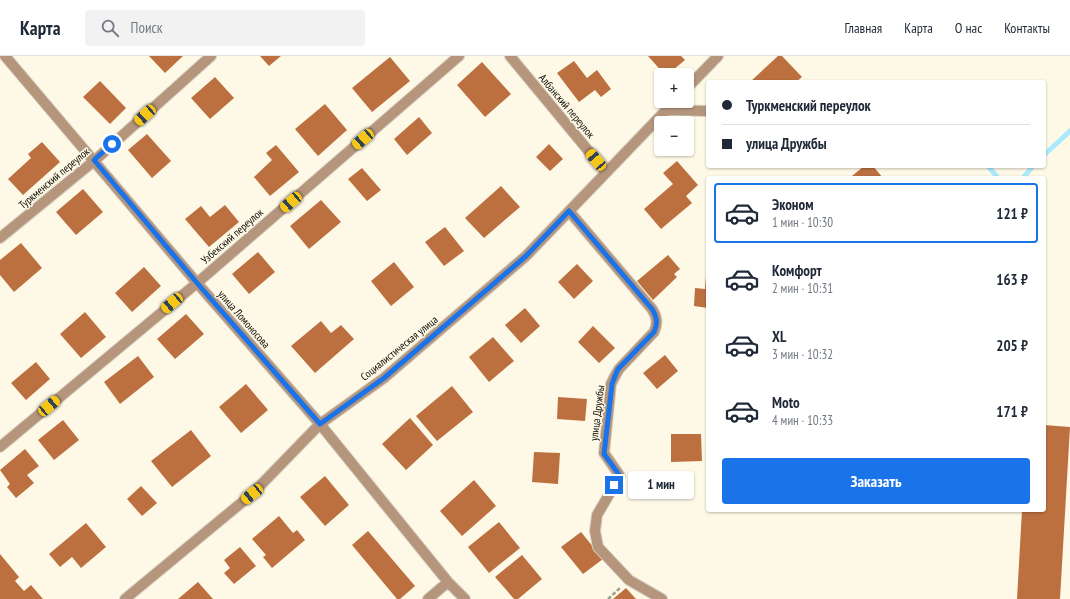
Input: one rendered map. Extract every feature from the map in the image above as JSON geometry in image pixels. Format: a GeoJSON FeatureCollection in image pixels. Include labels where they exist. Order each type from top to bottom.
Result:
{"type":"FeatureCollection","features":[{"type":"Feature","properties":{"kind":"street","name":"улица Ломоносова"},"geometry":{"type":"LineString","coordinates":[[5,56],[197,283],[320,424],[448,582],[465,599]]}},
{"type":"Feature","properties":{"kind":"street","name":"Туркменский переулок"},"geometry":{"type":"LineString","coordinates":[[0,238],[94,160],[211,56]]}},
{"type":"Feature","properties":{"kind":"street","name":"Узбекский переулок"},"geometry":{"type":"LineString","coordinates":[[0,447],[197,283],[459,56]]}},
{"type":"Feature","properties":{"kind":"street","name":"Албанский переулок"},"geometry":{"type":"LineString","coordinates":[[510,56],[606,172]]}},
{"type":"Feature","properties":{"kind":"street"},"geometry":{"type":"LineString","coordinates":[[694,81],[718,56]]}},
{"type":"Feature","properties":{"kind":"street","name":"Социалистическая улица"},"geometry":{"type":"LineString","coordinates":[[125,599],[252,494],[320,424],[384,378],[526,256],[666,110]]}},
{"type":"Feature","properties":{"kind":"street"},"geometry":{"type":"LineString","coordinates":[[666,110],[706,111]]}},
{"type":"Feature","properties":{"kind":"street","name":"улица Дружбы"},"geometry":{"type":"LineString","coordinates":[[569,211],[652,309],[656,316],[657,325],[654,332],[618,369],[612,384],[604,454],[620,476],[597,515],[595,531],[598,546],[629,580],[662,599]]}},
{"type":"Feature","properties":{"kind":"street"},"geometry":{"type":"LineString","coordinates":[[428,599],[448,582]]}},
{"type":"Feature","properties":{"kind":"building"},"geometry":{"type":"Polygon","coordinates":[[[149,56],[183,56],[165,73],[149,56]]]}},
{"type":"Feature","properties":{"kind":"building"},"geometry":{"type":"Polygon","coordinates":[[[260,56],[281,56],[269,66],[260,56]]]}},
{"type":"Feature","properties":{"kind":"building"},"geometry":{"type":"Polygon","coordinates":[[[648,56],[681,56],[685,60],[675,68],[659,68],[648,56]]]}},
{"type":"Feature","properties":{"kind":"building"},"geometry":{"type":"Polygon","coordinates":[[[778,56],[782,56],[802,77],[798,80],[752,80],[778,56]]]}},
{"type":"Feature","properties":{"kind":"building"},"geometry":{"type":"Polygon","coordinates":[[[390,57],[410,81],[372,112],[352,88],[390,57]]]}},
{"type":"Feature","properties":{"kind":"building"},"geometry":{"type":"Polygon","coordinates":[[[574,61],[587,78],[597,70],[611,89],[601,97],[595,90],[579,102],[557,73],[574,61]]]}},
{"type":"Feature","properties":{"kind":"building"},"geometry":{"type":"Polygon","coordinates":[[[482,62],[511,94],[485,117],[457,85],[482,62]]]}},
{"type":"Feature","properties":{"kind":"building"},"geometry":{"type":"Polygon","coordinates":[[[215,77],[234,98],[210,119],[191,98],[215,77]]]}},
{"type":"Feature","properties":{"kind":"building"},"geometry":{"type":"Polygon","coordinates":[[[100,81],[126,108],[110,124],[83,97],[100,81]]]}},
{"type":"Feature","properties":{"kind":"building"},"geometry":{"type":"Polygon","coordinates":[[[325,104],[347,130],[318,156],[295,129],[325,104]]]}},
{"type":"Feature","properties":{"kind":"building"},"geometry":{"type":"Polygon","coordinates":[[[419,117],[432,133],[407,155],[394,139],[419,117]]]}},
{"type":"Feature","properties":{"kind":"building"},"geometry":{"type":"Polygon","coordinates":[[[147,134],[171,161],[152,178],[128,150],[147,134]]]}},
{"type":"Feature","properties":{"kind":"building"},"geometry":{"type":"Polygon","coordinates":[[[42,142],[60,162],[23,195],[8,179],[31,158],[28,154],[42,142]]]}},
{"type":"Feature","properties":{"kind":"building"},"geometry":{"type":"Polygon","coordinates":[[[549,144],[563,159],[550,171],[536,157],[549,144]]]}},
{"type":"Feature","properties":{"kind":"building"},"geometry":{"type":"Polygon","coordinates":[[[276,145],[299,172],[270,196],[254,177],[272,160],[266,153],[276,145]]]}},
{"type":"Feature","properties":{"kind":"building"},"geometry":{"type":"Polygon","coordinates":[[[677,161],[698,185],[686,196],[692,203],[661,229],[644,209],[673,184],[663,173],[677,161]]]}},
{"type":"Feature","properties":{"kind":"building"},"geometry":{"type":"Polygon","coordinates":[[[362,168],[381,190],[367,201],[348,179],[362,168]]]}},
{"type":"Feature","properties":{"kind":"building"},"geometry":{"type":"Polygon","coordinates":[[[862,168],[875,168],[881,176],[852,176],[862,168]]]}},
{"type":"Feature","properties":{"kind":"building"},"geometry":{"type":"Polygon","coordinates":[[[501,186],[520,207],[484,238],[465,218],[501,186]]]}},
{"type":"Feature","properties":{"kind":"building"},"geometry":{"type":"Polygon","coordinates":[[[83,189],[103,212],[76,235],[56,212],[83,189]]]}},
{"type":"Feature","properties":{"kind":"building"},"geometry":{"type":"Polygon","coordinates":[[[321,200],[341,222],[309,249],[290,226],[321,200]]]}},
{"type":"Feature","properties":{"kind":"building"},"geometry":{"type":"Polygon","coordinates":[[[225,205],[239,222],[209,247],[185,219],[201,206],[210,217],[225,205]]]}},
{"type":"Feature","properties":{"kind":"building"},"geometry":{"type":"Polygon","coordinates":[[[445,227],[464,251],[444,266],[425,242],[445,227]]]}},
{"type":"Feature","properties":{"kind":"building"},"geometry":{"type":"Polygon","coordinates":[[[21,243],[42,268],[14,292],[0,275],[0,260],[21,243]]]}},
{"type":"Feature","properties":{"kind":"building"},"geometry":{"type":"Polygon","coordinates":[[[258,252],[275,272],[249,294],[232,274],[258,252]]]}},
{"type":"Feature","properties":{"kind":"building"},"geometry":{"type":"Polygon","coordinates":[[[668,255],[680,269],[674,274],[677,277],[653,300],[637,281],[668,255]]]}},
{"type":"Feature","properties":{"kind":"building"},"geometry":{"type":"Polygon","coordinates":[[[394,262],[414,287],[391,306],[371,281],[394,262]]]}},
{"type":"Feature","properties":{"kind":"building"},"geometry":{"type":"Polygon","coordinates":[[[577,264],[593,281],[574,299],[558,282],[577,264]]]}},
{"type":"Feature","properties":{"kind":"building"},"geometry":{"type":"Polygon","coordinates":[[[144,267],[161,286],[132,312],[115,293],[144,267]]]}},
{"type":"Feature","properties":{"kind":"building"},"geometry":{"type":"Polygon","coordinates":[[[706,276],[706,308],[694,306],[695,288],[705,289],[706,276]]]}},
{"type":"Feature","properties":{"kind":"building"},"geometry":{"type":"Polygon","coordinates":[[[525,308],[540,326],[521,343],[505,325],[525,308]]]}},
{"type":"Feature","properties":{"kind":"building"},"geometry":{"type":"Polygon","coordinates":[[[85,312],[106,337],[81,358],[60,334],[85,312]]]}},
{"type":"Feature","properties":{"kind":"building"},"geometry":{"type":"Polygon","coordinates":[[[186,314],[204,334],[175,359],[157,339],[186,314]]]}},
{"type":"Feature","properties":{"kind":"building"},"geometry":{"type":"Polygon","coordinates":[[[321,321],[331,333],[341,325],[354,339],[315,373],[291,346],[321,321]]]}},
{"type":"Feature","properties":{"kind":"building"},"geometry":{"type":"Polygon","coordinates":[[[593,326],[615,348],[599,363],[578,342],[593,326]]]}},
{"type":"Feature","properties":{"kind":"building"},"geometry":{"type":"Polygon","coordinates":[[[493,337],[514,361],[489,382],[469,357],[493,337]]]}},
{"type":"Feature","properties":{"kind":"building"},"geometry":{"type":"Polygon","coordinates":[[[665,355],[678,371],[657,389],[643,373],[665,355]]]}},
{"type":"Feature","properties":{"kind":"building"},"geometry":{"type":"Polygon","coordinates":[[[138,356],[154,377],[120,404],[104,382],[138,356]]]}},
{"type":"Feature","properties":{"kind":"building"},"geometry":{"type":"Polygon","coordinates":[[[36,362],[50,379],[26,400],[11,383],[36,362]]]}},
{"type":"Feature","properties":{"kind":"building"},"geometry":{"type":"Polygon","coordinates":[[[246,384],[268,410],[241,433],[219,407],[246,384]]]}},
{"type":"Feature","properties":{"kind":"building"},"geometry":{"type":"Polygon","coordinates":[[[452,386],[473,412],[437,441],[416,416],[452,386]]]}},
{"type":"Feature","properties":{"kind":"building"},"geometry":{"type":"Polygon","coordinates":[[[558,397],[587,399],[585,421],[557,419],[558,397]]]}},
{"type":"Feature","properties":{"kind":"building"},"geometry":{"type":"Polygon","coordinates":[[[410,418],[433,445],[406,470],[382,444],[410,418]]]}},
{"type":"Feature","properties":{"kind":"building"},"geometry":{"type":"Polygon","coordinates":[[[63,420],[79,440],[54,460],[38,440],[63,420]]]}},
{"type":"Feature","properties":{"kind":"building"},"geometry":{"type":"Polygon","coordinates":[[[1046,425],[1070,427],[1060,599],[1017,599],[1022,512],[1046,512],[1046,425]]]}},
{"type":"Feature","properties":{"kind":"building"},"geometry":{"type":"Polygon","coordinates":[[[191,430],[211,456],[172,487],[151,461],[191,430]]]}},
{"type":"Feature","properties":{"kind":"building"},"geometry":{"type":"Polygon","coordinates":[[[671,434],[701,434],[702,461],[671,462],[671,434]]]}},
{"type":"Feature","properties":{"kind":"building"},"geometry":{"type":"Polygon","coordinates":[[[25,449],[39,466],[27,475],[34,483],[16,498],[7,487],[10,484],[0,470],[25,449]]]}},
{"type":"Feature","properties":{"kind":"building"},"geometry":{"type":"Polygon","coordinates":[[[534,452],[560,453],[558,484],[532,482],[534,452]]]}},
{"type":"Feature","properties":{"kind":"building"},"geometry":{"type":"Polygon","coordinates":[[[325,476],[349,505],[325,526],[300,497],[325,476]]]}},
{"type":"Feature","properties":{"kind":"building"},"geometry":{"type":"Polygon","coordinates":[[[474,480],[496,506],[462,536],[440,511],[474,480]]]}},
{"type":"Feature","properties":{"kind":"building"},"geometry":{"type":"Polygon","coordinates":[[[141,486],[157,503],[142,516],[127,499],[141,486]]]}},
{"type":"Feature","properties":{"kind":"building"},"geometry":{"type":"Polygon","coordinates":[[[279,516],[293,533],[297,530],[305,540],[272,568],[263,557],[266,555],[252,539],[279,516]]]}},
{"type":"Feature","properties":{"kind":"building"},"geometry":{"type":"Polygon","coordinates":[[[499,522],[520,548],[489,573],[468,547],[499,522]]]}},
{"type":"Feature","properties":{"kind":"building"},"geometry":{"type":"Polygon","coordinates":[[[86,523],[106,547],[81,568],[72,557],[60,567],[49,554],[86,523]]]}},
{"type":"Feature","properties":{"kind":"building"},"geometry":{"type":"Polygon","coordinates":[[[368,531],[415,586],[400,599],[397,599],[352,545],[368,531]]]}},
{"type":"Feature","properties":{"kind":"building"},"geometry":{"type":"Polygon","coordinates":[[[581,532],[603,559],[583,574],[561,547],[581,532]]]}},
{"type":"Feature","properties":{"kind":"building"},"geometry":{"type":"Polygon","coordinates":[[[240,547],[256,566],[234,584],[224,573],[230,568],[224,560],[240,547]]]}},
{"type":"Feature","properties":{"kind":"building"},"geometry":{"type":"Polygon","coordinates":[[[0,554],[19,577],[15,581],[24,591],[31,585],[43,599],[0,599],[0,554]]]}},
{"type":"Feature","properties":{"kind":"building"},"geometry":{"type":"Polygon","coordinates":[[[522,555],[542,579],[518,599],[514,599],[495,577],[522,555]]]}},
{"type":"Feature","properties":{"kind":"building"},"geometry":{"type":"Polygon","coordinates":[[[198,582],[213,599],[178,599],[198,582]]]}},
{"type":"Feature","properties":{"kind":"building"},"geometry":{"type":"Polygon","coordinates":[[[626,588],[636,599],[613,599],[626,588]]]}},
{"type":"Feature","properties":{"kind":"waterway"},"geometry":{"type":"LineString","coordinates":[[1046,153],[1070,131]]}},
{"type":"Feature","properties":{"kind":"waterway"},"geometry":{"type":"LineString","coordinates":[[990,168],[996,176]]}},
{"type":"Feature","properties":{"kind":"waterway"},"geometry":{"type":"LineString","coordinates":[[1025,176],[1031,168]]}},
{"type":"Feature","properties":{"kind":"route"},"geometry":{"type":"LineString","coordinates":[[112,144],[94,160],[197,283],[320,424],[335,411],[384,378],[526,256],[569,211],[652,309],[656,316],[657,325],[654,332],[618,369],[612,384],[604,454],[620,476],[614,485]]}}]}
